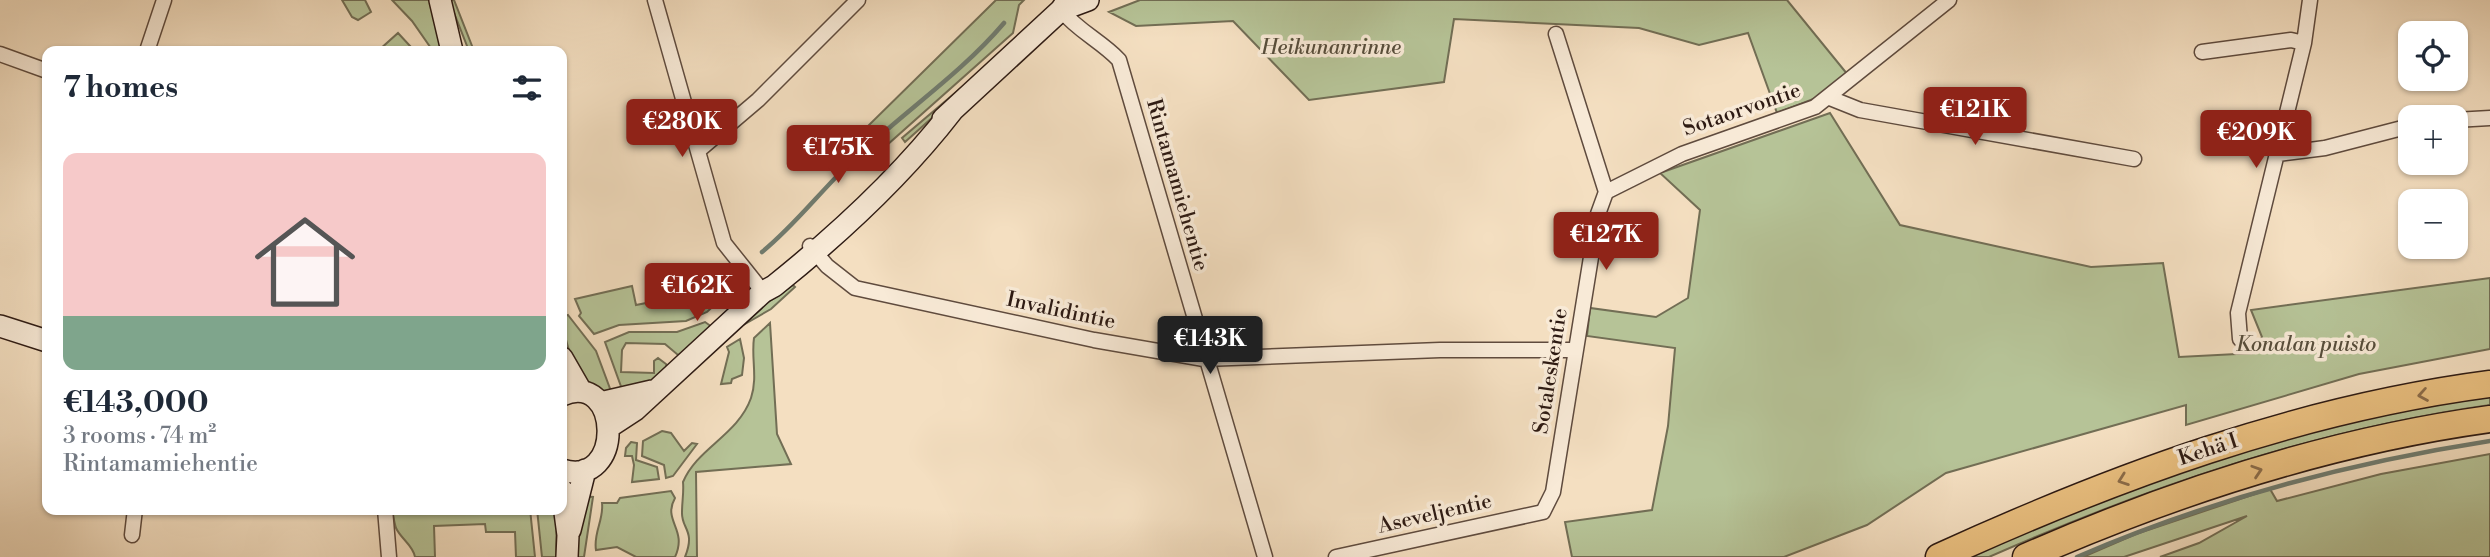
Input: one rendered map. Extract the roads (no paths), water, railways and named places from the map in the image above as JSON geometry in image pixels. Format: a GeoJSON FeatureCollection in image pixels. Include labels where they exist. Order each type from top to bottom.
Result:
{"type":"FeatureCollection","features":[{"type":"Feature","properties":{"kind":"highway","name":"Kehä I"},"geometry":{"type":"LineString","coordinates":[[1939,557],[2079,496],[2249,437],[2396,399],[2490,384]]}},
{"type":"Feature","properties":{"kind":"highway","name":"Kehä I"},"geometry":{"type":"LineString","coordinates":[[2026,557],[2121,517],[2270,467],[2396,434],[2490,419]]}},
{"type":"Feature","properties":{"kind":"street"},"geometry":{"type":"LineString","coordinates":[[149,46],[163,0]]}},
{"type":"Feature","properties":{"kind":"street"},"geometry":{"type":"LineString","coordinates":[[440,0],[451,46]]}},
{"type":"Feature","properties":{"kind":"street"},"geometry":{"type":"LineString","coordinates":[[655,0],[724,243],[764,291]]}},
{"type":"Feature","properties":{"kind":"street"},"geometry":{"type":"LineString","coordinates":[[698,151],[758,100],[858,0]]}},
{"type":"Feature","properties":{"kind":"street"},"geometry":{"type":"LineString","coordinates":[[609,427],[635,410],[764,291],[774,286],[812,248],[910,163],[952,111],[1064,5],[1088,0]]}},
{"type":"Feature","properties":{"kind":"street","name":"Sotaorvontie"},"geometry":{"type":"LineString","coordinates":[[1606,192],[1682,154],[1815,107],[1830,98],[1949,0]]}},
{"type":"Feature","properties":{"kind":"street"},"geometry":{"type":"LineString","coordinates":[[2240,339],[2238,313],[2304,43],[2310,0]]}},
{"type":"Feature","properties":{"kind":"street","name":"Rintamamiehentie"},"geometry":{"type":"LineString","coordinates":[[1064,5],[1089,38],[1107,48],[1119,60],[1204,359],[1265,557]]}},
{"type":"Feature","properties":{"kind":"street"},"geometry":{"type":"LineString","coordinates":[[449,28],[459,46]]}},
{"type":"Feature","properties":{"kind":"street"},"geometry":{"type":"LineString","coordinates":[[1556,34],[1606,192]]}},
{"type":"Feature","properties":{"kind":"street"},"geometry":{"type":"LineString","coordinates":[[2202,52],[2280,41],[2304,43]]}},
{"type":"Feature","properties":{"kind":"street"},"geometry":{"type":"LineString","coordinates":[[0,54],[42,69]]}},
{"type":"Feature","properties":{"kind":"street"},"geometry":{"type":"LineString","coordinates":[[1830,98],[1860,110],[2134,159]]}},
{"type":"Feature","properties":{"kind":"street"},"geometry":{"type":"LineString","coordinates":[[2468,119],[2490,118]]}},
{"type":"Feature","properties":{"kind":"street"},"geometry":{"type":"LineString","coordinates":[[2278,154],[2325,148],[2398,129]]}},
{"type":"Feature","properties":{"kind":"street","name":"Sotaleskentie"},"geometry":{"type":"LineString","coordinates":[[1543,512],[1553,492],[1598,214],[1606,192]]}},
{"type":"Feature","properties":{"kind":"street","name":"Invalidintie"},"geometry":{"type":"LineString","coordinates":[[812,248],[828,266],[855,288],[1094,340],[1204,359],[1440,350],[1576,350]]}},
{"type":"Feature","properties":{"kind":"street"},"geometry":{"type":"LineString","coordinates":[[0,326],[42,339]]}},
{"type":"Feature","properties":{"kind":"street"},"geometry":{"type":"LineString","coordinates":[[571,393],[600,402],[626,399],[657,389]]}},
{"type":"Feature","properties":{"kind":"street"},"geometry":{"type":"LineString","coordinates":[[568,535],[586,470],[603,454],[609,427],[600,402]]}},
{"type":"Feature","properties":{"kind":"street"},"geometry":{"type":"LineString","coordinates":[[567,470],[586,470]]}},
{"type":"Feature","properties":{"kind":"street","name":"Aseveljentie"},"geometry":{"type":"LineString","coordinates":[[1336,557],[1543,512]]}},
{"type":"Feature","properties":{"kind":"street"},"geometry":{"type":"LineString","coordinates":[[132,535],[134,515]]}},
{"type":"Feature","properties":{"kind":"street"},"geometry":{"type":"LineString","coordinates":[[386,515],[389,557]]}},
{"type":"Feature","properties":{"kind":"street"},"geometry":{"type":"LineString","coordinates":[[565,515],[567,557]]}},
{"type":"Feature","properties":{"kind":"waterway"},"geometry":{"type":"LineString","coordinates":[[762,252],[849,164],[968,60],[1004,23]]}},
{"type":"Feature","properties":{"kind":"waterway"},"geometry":{"type":"LineString","coordinates":[[2077,557],[2177,518],[2280,486],[2384,460],[2490,441]]}},
{"type":"Feature","properties":{"kind":"park label","name":"Heikunanrinne"},"geometry":{"type":"Point","coordinates":[1331,48]}},
{"type":"Feature","properties":{"kind":"park label","name":"Konalan puisto"},"geometry":{"type":"Point","coordinates":[2306,345]}}]}
